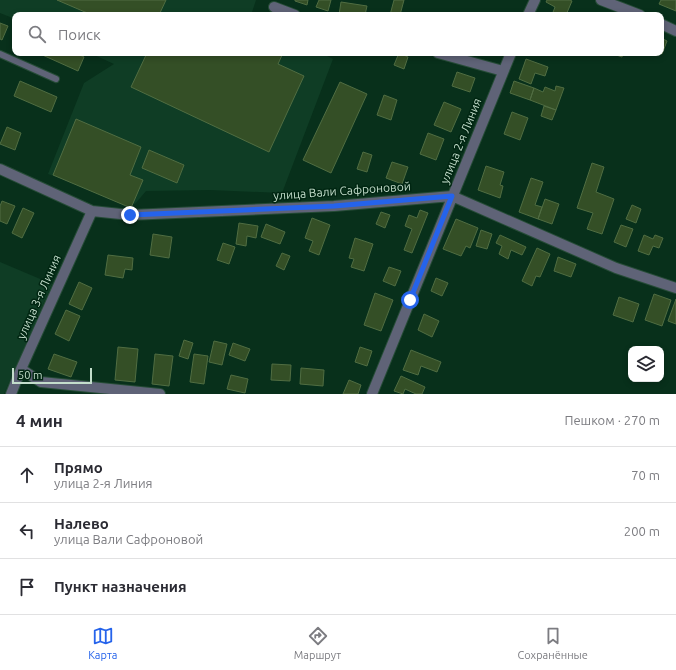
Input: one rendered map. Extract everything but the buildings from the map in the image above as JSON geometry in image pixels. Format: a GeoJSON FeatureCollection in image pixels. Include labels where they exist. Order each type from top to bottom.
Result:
{"type":"FeatureCollection","features":[{"type":"Feature","properties":{"kind":"street"},"geometry":{"type":"LineString","coordinates":[[529,12],[535,0]]}},
{"type":"Feature","properties":{"kind":"street"},"geometry":{"type":"LineString","coordinates":[[601,0],[632,12]]}},
{"type":"Feature","properties":{"kind":"street"},"geometry":{"type":"LineString","coordinates":[[274,7],[287,12]]}},
{"type":"Feature","properties":{"kind":"street"},"geometry":{"type":"LineString","coordinates":[[664,25],[676,31]]}},
{"type":"Feature","properties":{"kind":"street"},"geometry":{"type":"LineString","coordinates":[[448,56],[503,72]]}},
{"type":"Feature","properties":{"kind":"street","name":"улица 2-я Линия"},"geometry":{"type":"LineString","coordinates":[[372,394],[510,56]]}},
{"type":"Feature","properties":{"kind":"street","name":"улица Вали Сафроновой"},"geometry":{"type":"LineString","coordinates":[[0,169],[92,211],[130,215],[334,206],[452,196],[616,268],[676,288]]}},
{"type":"Feature","properties":{"kind":"street","name":"улица 3-я Линия"},"geometry":{"type":"LineString","coordinates":[[11,394],[92,211]]}},
{"type":"Feature","properties":{"kind":"street"},"geometry":{"type":"LineString","coordinates":[[21,369],[41,382],[160,394]]}},
{"type":"Feature","properties":{"kind":"lane"},"geometry":{"type":"LineString","coordinates":[[0,54],[56,79]]}},
{"type":"Feature","properties":{"kind":"shaded area"},"geometry":{"type":"Polygon","coordinates":[[[0,0],[256,0],[252,12],[12,12],[12,18],[0,13],[0,0]]]}},
{"type":"Feature","properties":{"kind":"shaded area"},"geometry":{"type":"Polygon","coordinates":[[[97,56],[327,56],[333,59],[282,193],[210,190],[146,191],[135,204],[48,174],[84,83],[114,64],[97,56]]]}},
{"type":"Feature","properties":{"kind":"shaded area"},"geometry":{"type":"Polygon","coordinates":[[[0,262],[52,284],[4,394],[0,394],[0,262]]]}},
{"type":"Feature","properties":{"kind":"route"},"geometry":{"type":"LineString","coordinates":[[130,215],[334,206],[452,196],[410,300]]}}]}
